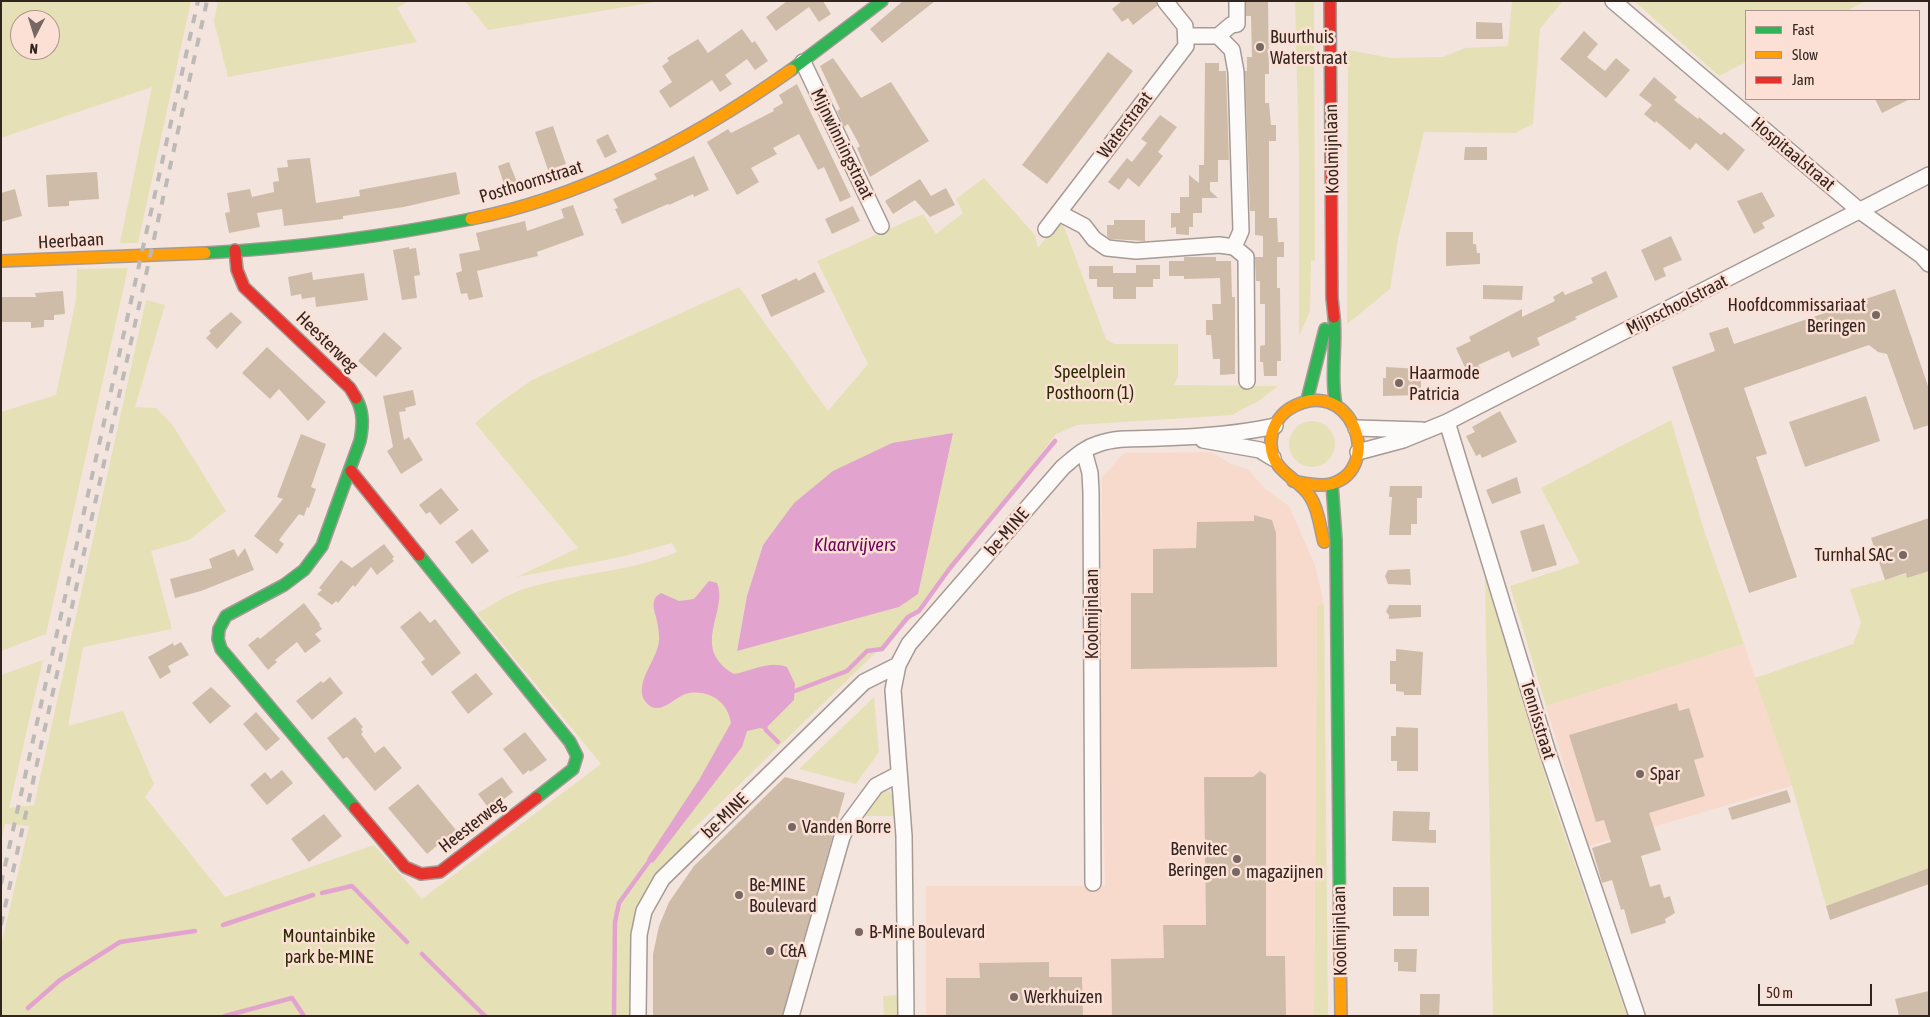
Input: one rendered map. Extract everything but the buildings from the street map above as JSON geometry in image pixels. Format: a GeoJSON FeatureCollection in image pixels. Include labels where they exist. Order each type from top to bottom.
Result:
{"type":"FeatureCollection","features":[{"type":"Feature","properties":{"kind":"street","name":"Posthoornstraat"},"geometry":{"type":"LineString","coordinates":[[142,255],[304,246],[411,230],[472,218],[559,194],[624,168],[674,143],[739,105],[803,62],[882,1]]}},
{"type":"Feature","properties":{"kind":"street"},"geometry":{"type":"LineString","coordinates":[[1165,1],[1185,26],[1186,36],[1218,36],[1231,25],[1237,24],[1238,1]]}},
{"type":"Feature","properties":{"kind":"street","name":"Koolmijnlaan"},"geometry":{"type":"LineString","coordinates":[[1330,1],[1332,298],[1336,336],[1333,391],[1336,405]]}},
{"type":"Feature","properties":{"kind":"street","name":"Hospitaalstraat"},"geometry":{"type":"LineString","coordinates":[[1613,1],[1860,211],[1922,256],[1929,264]]}},
{"type":"Feature","properties":{"kind":"street","name":"Waterstraat"},"geometry":{"type":"LineString","coordinates":[[1046,230],[1186,46],[1186,36]]}},
{"type":"Feature","properties":{"kind":"street"},"geometry":{"type":"LineString","coordinates":[[1218,36],[1232,50],[1236,72],[1242,231],[1234,248]]}},
{"type":"Feature","properties":{"kind":"street","name":"Mijnwinningstraat"},"geometry":{"type":"LineString","coordinates":[[803,62],[881,226]]}},
{"type":"Feature","properties":{"kind":"street","name":"Mijnschoolstraat"},"geometry":{"type":"LineString","coordinates":[[1358,452],[1403,440],[1447,422],[1929,175]]}},
{"type":"Feature","properties":{"kind":"street"},"geometry":{"type":"LineString","coordinates":[[1059,213],[1084,226],[1094,240],[1106,248],[1136,252],[1219,245],[1234,248],[1246,257],[1247,381]]}},
{"type":"Feature","properties":{"kind":"street","name":"Heesterweg"},"geometry":{"type":"LineString","coordinates":[[235,250],[236,270],[244,287],[350,388],[360,405],[363,423],[350,471],[322,546],[304,570],[284,585],[226,616],[219,629],[218,639],[221,649],[405,867],[421,874],[440,872],[573,769],[577,756],[564,735],[350,471]]}},
{"type":"Feature","properties":{"kind":"street","name":"Heerbaan"},"geometry":{"type":"LineString","coordinates":[[1,261],[142,255]]}},
{"type":"Feature","properties":{"kind":"street","name":"Koolmijnlaan"},"geometry":{"type":"LineString","coordinates":[[1307,400],[1312,386],[1332,298]]}},
{"type":"Feature","properties":{"kind":"street"},"geometry":{"type":"LineString","coordinates":[[1273,458],[1271,446],[1275,426],[1286,410],[1307,400],[1317,399],[1336,405],[1345,411],[1356,428],[1358,452],[1349,471],[1332,484],[1293,481]]}},
{"type":"Feature","properties":{"kind":"street","name":"Tennisstraat"},"geometry":{"type":"LineString","coordinates":[[1447,422],[1548,753],[1637,1016]]}},
{"type":"Feature","properties":{"kind":"street","name":"Koolmijnlaan"},"geometry":{"type":"LineString","coordinates":[[1094,883],[1091,492],[1090,474],[1084,451],[1098,444],[1112,441],[1186,437],[1257,430],[1275,426]]}},
{"type":"Feature","properties":{"kind":"street","name":"Mijnschoolstraat"},"geometry":{"type":"LineString","coordinates":[[1356,428],[1424,431]]}},
{"type":"Feature","properties":{"kind":"street","name":"Koolmijnlaan"},"geometry":{"type":"LineString","coordinates":[[1186,437],[1260,450],[1273,458],[1284,475],[1311,497],[1335,575]]}},
{"type":"Feature","properties":{"kind":"street","name":"be-MINE"},"geometry":{"type":"LineString","coordinates":[[906,1016],[904,836],[893,690],[898,665],[915,637],[1063,467],[1084,451]]}},
{"type":"Feature","properties":{"kind":"street","name":"Koolmijnlaan"},"geometry":{"type":"LineString","coordinates":[[1332,484],[1336,540],[1341,1016]]}},
{"type":"Feature","properties":{"kind":"street","name":"be-MINE"},"geometry":{"type":"LineString","coordinates":[[638,1016],[639,935],[644,910],[662,879],[864,682],[898,665]]}},
{"type":"Feature","properties":{"kind":"street"},"geometry":{"type":"LineString","coordinates":[[791,1016],[842,836],[848,824],[876,786],[899,774]]}},
{"type":"Feature","properties":{"kind":"shaded area"},"geometry":{"type":"Polygon","coordinates":[[[1211,452],[1231,464],[1248,469],[1265,489],[1289,506],[1315,565],[1324,604],[1317,605],[1314,1016],[926,1016],[926,886],[1105,886],[1100,684],[1102,477],[1124,453],[1211,452]]]}},
{"type":"Feature","properties":{"kind":"shaded area"},"geometry":{"type":"Polygon","coordinates":[[[1744,644],[1792,786],[1589,846],[1546,706],[1744,644]]]}},
{"type":"Feature","properties":{"kind":"green space"},"geometry":{"type":"Polygon","coordinates":[[[1,1],[191,1],[138,243],[120,243],[152,87],[1,138],[1,1]]]}},
{"type":"Feature","properties":{"kind":"green space"},"geometry":{"type":"Polygon","coordinates":[[[218,1],[409,1],[397,8],[417,42],[228,77],[214,21],[218,1]]]}},
{"type":"Feature","properties":{"kind":"green space"},"geometry":{"type":"Polygon","coordinates":[[[465,1],[661,1],[488,30],[465,1]]]}},
{"type":"Feature","properties":{"kind":"green space"},"geometry":{"type":"Polygon","coordinates":[[[1295,1],[1314,1],[1315,260],[1311,261],[1310,311],[1299,336],[1299,160],[1295,1]]]}},
{"type":"Feature","properties":{"kind":"green space"},"geometry":{"type":"Polygon","coordinates":[[[1512,1],[1563,1],[1540,29],[1533,124],[1515,133],[1424,132],[1398,239],[1390,289],[1347,324],[1348,50],[1391,58],[1443,57],[1465,48],[1508,46],[1512,1]]]}},
{"type":"Feature","properties":{"kind":"green space"},"geometry":{"type":"Polygon","coordinates":[[[1634,1],[1866,1],[1848,10],[1745,10],[1745,63],[1719,76],[1634,1]]]}},
{"type":"Feature","properties":{"kind":"green space"},"geometry":{"type":"Polygon","coordinates":[[[984,178],[1035,235],[1038,248],[1056,225],[1063,224],[1106,339],[1114,344],[1178,344],[1178,377],[1174,385],[1278,386],[1260,400],[1232,415],[1077,425],[1056,434],[923,607],[690,832],[694,836],[654,878],[638,908],[631,938],[631,1016],[1,1016],[1,945],[29,826],[5,824],[1,842],[1,675],[43,660],[9,808],[34,805],[146,300],[165,305],[135,407],[156,408],[172,424],[226,511],[189,540],[151,551],[172,629],[83,647],[68,726],[123,711],[154,784],[145,797],[225,897],[374,845],[422,899],[601,764],[477,613],[515,592],[540,584],[620,569],[677,552],[672,543],[621,557],[517,577],[578,548],[475,423],[532,380],[739,287],[828,411],[868,364],[817,261],[923,214],[936,234],[963,213],[956,199],[984,178]],[[763,545],[747,596],[737,650],[899,607],[763,545]]]}},
{"type":"Feature","properties":{"kind":"green space"},"geometry":{"type":"Polygon","coordinates":[[[128,268],[46,634],[1,651],[1,412],[56,395],[76,300],[77,269],[128,268]]]}},
{"type":"Feature","properties":{"kind":"green space"},"geometry":{"type":"Polygon","coordinates":[[[1671,420],[1704,530],[1744,644],[1546,706],[1510,586],[1580,563],[1541,488],[1671,420]]]}},
{"type":"Feature","properties":{"kind":"green space"},"geometry":{"type":"Polygon","coordinates":[[[1307,421],[1317,421],[1331,431],[1335,444],[1331,457],[1325,463],[1317,467],[1307,467],[1293,457],[1289,449],[1289,439],[1299,425],[1307,421]]]}},
{"type":"Feature","properties":{"kind":"green space"},"geometry":{"type":"Polygon","coordinates":[[[1929,568],[1929,868],[1826,906],[1792,786],[1755,678],[1853,644],[1861,623],[1850,589],[1929,568]]]}},
{"type":"Feature","properties":{"kind":"green space"},"geometry":{"type":"Polygon","coordinates":[[[1485,577],[1552,798],[1627,1016],[1493,1016],[1485,577]]]}},
{"type":"Feature","properties":{"kind":"green space"},"geometry":{"type":"Polygon","coordinates":[[[1324,604],[1328,1016],[1314,1016],[1317,605],[1324,604]]]}},
{"type":"Feature","properties":{"kind":"green space"},"geometry":{"type":"Polygon","coordinates":[[[874,697],[879,752],[856,784],[799,769],[874,697]]]}},
{"type":"Feature","properties":{"kind":"green space"},"geometry":{"type":"Polygon","coordinates":[[[883,790],[890,792],[893,797],[895,816],[859,816],[869,802],[883,790]]]}},
{"type":"Feature","properties":{"kind":"green space"},"geometry":{"type":"Polygon","coordinates":[[[900,995],[900,1016],[884,1016],[883,996],[900,995]]]}},
{"type":"Feature","properties":{"kind":"water","name":"Klaarvijvers"},"geometry":{"type":"Polygon","coordinates":[[[953,433],[918,594],[899,607],[737,651],[747,596],[763,545],[794,503],[833,471],[892,443],[953,433]]]}},
{"type":"Feature","properties":{"kind":"water"},"geometry":{"type":"Polygon","coordinates":[[[709,581],[717,583],[719,594],[712,641],[714,653],[721,664],[734,674],[767,665],[787,667],[795,684],[794,700],[768,726],[767,730],[760,728],[747,731],[742,747],[653,863],[647,859],[699,780],[731,723],[722,704],[717,699],[704,694],[689,693],[667,705],[656,708],[650,706],[645,701],[642,695],[643,681],[659,641],[654,599],[661,593],[679,601],[694,599],[709,581]]]}},
{"type":"Feature","properties":{"kind":"waterway"},"geometry":{"type":"LineString","coordinates":[[795,691],[847,671],[867,651],[882,649],[908,617],[919,611],[950,568],[1055,441]]}},
{"type":"Feature","properties":{"kind":"waterway"},"geometry":{"type":"LineString","coordinates":[[766,730],[778,742]]}},
{"type":"Feature","properties":{"kind":"waterway"},"geometry":{"type":"LineString","coordinates":[[614,1016],[615,922],[619,903],[653,856]]}},
{"type":"Feature","properties":{"kind":"waterway"},"geometry":{"type":"LineString","coordinates":[[322,893],[352,886],[407,942]]}},
{"type":"Feature","properties":{"kind":"waterway"},"geometry":{"type":"LineString","coordinates":[[223,925],[313,895]]}},
{"type":"Feature","properties":{"kind":"waterway"},"geometry":{"type":"LineString","coordinates":[[28,1008],[60,980],[120,942],[195,931]]}},
{"type":"Feature","properties":{"kind":"waterway"},"geometry":{"type":"LineString","coordinates":[[422,954],[485,1016]]}},
{"type":"Feature","properties":{"kind":"waterway"},"geometry":{"type":"LineString","coordinates":[[225,1016],[292,998],[304,1016]]}},
{"type":"Feature","properties":{"kind":"railway"},"geometry":{"type":"LineString","coordinates":[[1,884],[198,1]]}},
{"type":"Feature","properties":{"kind":"railway"},"geometry":{"type":"LineString","coordinates":[[1,925],[207,1]]}},
{"type":"Feature","properties":{"kind":"traffic: fast"},"geometry":{"type":"LineString","coordinates":[[791,70],[882,1]]}},
{"type":"Feature","properties":{"kind":"traffic: fast"},"geometry":{"type":"LineString","coordinates":[[205,253],[338,241],[471,219]]}},
{"type":"Feature","properties":{"kind":"traffic: fast"},"geometry":{"type":"LineString","coordinates":[[1334,317],[1334,394],[1336,405]]}},
{"type":"Feature","properties":{"kind":"traffic: fast"},"geometry":{"type":"LineString","coordinates":[[1307,400],[1325,329]]}},
{"type":"Feature","properties":{"kind":"traffic: fast"},"geometry":{"type":"LineString","coordinates":[[355,808],[221,649],[218,639],[219,629],[226,616],[284,585],[304,570],[322,546],[360,441],[362,419],[356,398]]}},
{"type":"Feature","properties":{"kind":"traffic: fast"},"geometry":{"type":"LineString","coordinates":[[1332,484],[1336,540],[1340,947]]}},
{"type":"Feature","properties":{"kind":"traffic: fast"},"geometry":{"type":"LineString","coordinates":[[419,555],[570,742],[577,756],[573,769],[536,798]]}},
{"type":"Feature","properties":{"kind":"traffic: slow"},"geometry":{"type":"LineString","coordinates":[[471,219],[514,209],[556,196],[598,180],[639,161],[717,119],[791,70]]}},
{"type":"Feature","properties":{"kind":"traffic: slow"},"geometry":{"type":"LineString","coordinates":[[1,261],[205,253]]}},
{"type":"Feature","properties":{"kind":"traffic: slow"},"geometry":{"type":"LineString","coordinates":[[1293,481],[1297,482],[1307,484],[1317,485],[1331,484],[1347,475],[1356,460],[1358,443],[1354,426],[1344,412],[1329,402],[1311,401],[1289,409],[1278,420],[1271,440],[1276,463],[1281,469],[1287,474],[1294,480],[1300,485],[1306,491],[1314,503],[1324,542]]}},
{"type":"Feature","properties":{"kind":"traffic: slow"},"geometry":{"type":"LineString","coordinates":[[1340,947],[1341,1016]]}},
{"type":"Feature","properties":{"kind":"traffic: jam"},"geometry":{"type":"LineString","coordinates":[[1330,1],[1332,298],[1334,317]]}},
{"type":"Feature","properties":{"kind":"traffic: jam"},"geometry":{"type":"LineString","coordinates":[[235,250],[237,270],[244,287],[350,388],[356,398]]}},
{"type":"Feature","properties":{"kind":"traffic: jam"},"geometry":{"type":"LineString","coordinates":[[351,471],[419,555]]}},
{"type":"Feature","properties":{"kind":"traffic: jam"},"geometry":{"type":"LineString","coordinates":[[355,808],[405,867],[421,874],[440,872],[536,798]]}},
{"type":"Feature","properties":{"kind":"place","name":"Buurthuis Waterstraat"},"geometry":{"type":"Point","coordinates":[1260,47]}},
{"type":"Feature","properties":{"kind":"place","name":"Hoofdcommissariaat Beringen"},"geometry":{"type":"Point","coordinates":[1876,315]}},
{"type":"Feature","properties":{"kind":"place","name":"Haarmode Patricia"},"geometry":{"type":"Point","coordinates":[1399,383]}},
{"type":"Feature","properties":{"kind":"place","name":"Turnhal SAC"},"geometry":{"type":"Point","coordinates":[1903,555]}},
{"type":"Feature","properties":{"kind":"place","name":"Spar"},"geometry":{"type":"Point","coordinates":[1640,774]}},
{"type":"Feature","properties":{"kind":"place","name":"Vanden Borre"},"geometry":{"type":"Point","coordinates":[792,827]}},
{"type":"Feature","properties":{"kind":"place","name":"Benvitec Beringen"},"geometry":{"type":"Point","coordinates":[1237,859]}},
{"type":"Feature","properties":{"kind":"place","name":"magazijnen"},"geometry":{"type":"Point","coordinates":[1236,872]}},
{"type":"Feature","properties":{"kind":"place","name":"Be-MINE Boulevard"},"geometry":{"type":"Point","coordinates":[739,895]}},
{"type":"Feature","properties":{"kind":"place","name":"B-Mine Boulevard"},"geometry":{"type":"Point","coordinates":[859,932]}},
{"type":"Feature","properties":{"kind":"place","name":"C&A"},"geometry":{"type":"Point","coordinates":[770,951]}},
{"type":"Feature","properties":{"kind":"place","name":"Werkhuizen"},"geometry":{"type":"Point","coordinates":[1014,997]}},
{"type":"Feature","properties":{"kind":"park label","name":"Speelplein Posthoorn (1)"},"geometry":{"type":"Point","coordinates":[1090,382]}},
{"type":"Feature","properties":{"kind":"park label","name":"Mountainbike park be-MINE"},"geometry":{"type":"Point","coordinates":[329,946]}}]}
